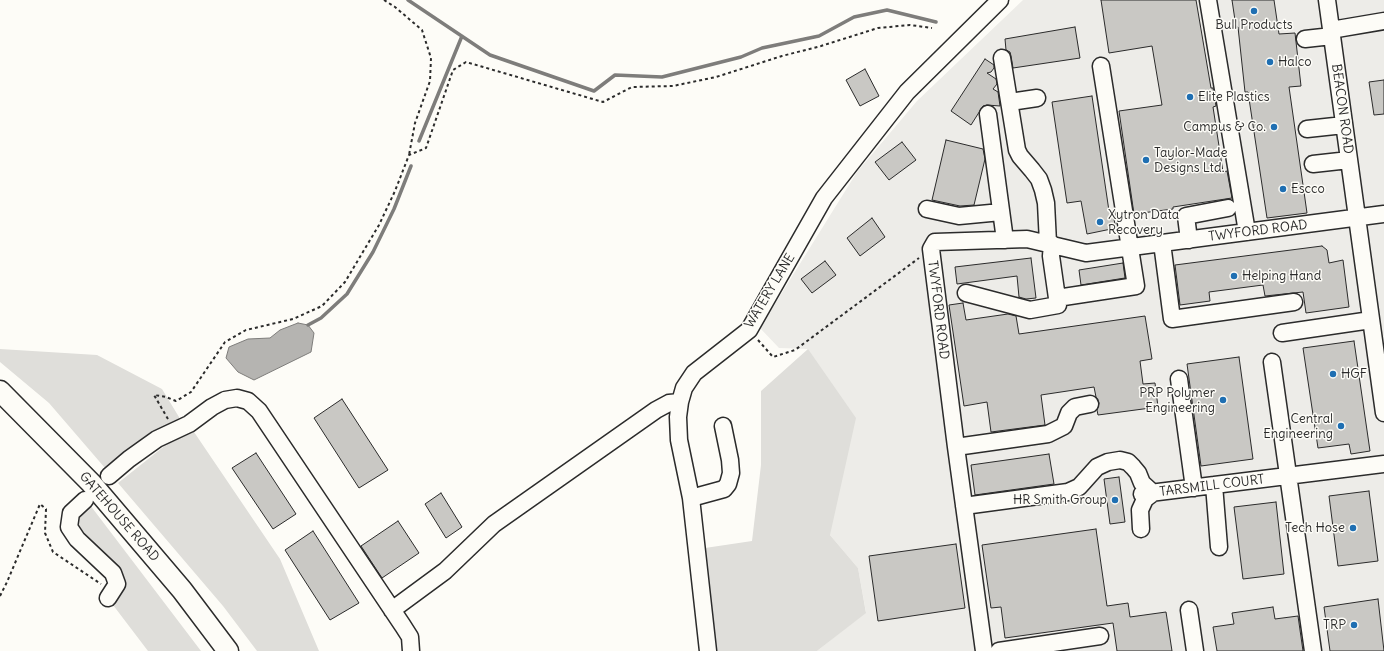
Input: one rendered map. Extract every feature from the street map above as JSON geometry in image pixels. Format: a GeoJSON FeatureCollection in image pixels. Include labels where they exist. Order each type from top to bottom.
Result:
{"type":"FeatureCollection","features":[{"type":"Feature","properties":{"kind":"main road","name":"GATEHOUSE ROAD"},"geometry":{"type":"LineString","coordinates":[[0,391],[91,482],[182,590],[228,651]]}},
{"type":"Feature","properties":{"kind":"street","name":"WATERY LANE"},"geometry":{"type":"LineString","coordinates":[[708,651],[691,498],[679,440],[678,417],[684,388],[694,373],[748,330],[829,192],[907,92],[1000,0]]}},
{"type":"Feature","properties":{"kind":"street"},"geometry":{"type":"LineString","coordinates":[[1208,0],[1247,232]]}},
{"type":"Feature","properties":{"kind":"street","name":"BEACON ROAD"},"geometry":{"type":"LineString","coordinates":[[1327,0],[1371,320],[1381,371],[1384,414]]}},
{"type":"Feature","properties":{"kind":"street"},"geometry":{"type":"LineString","coordinates":[[1305,39],[1384,21]]}},
{"type":"Feature","properties":{"kind":"street"},"geometry":{"type":"LineString","coordinates":[[966,293],[1030,310],[1058,305],[1044,190],[1039,179],[1020,156],[1017,150],[1002,58]]}},
{"type":"Feature","properties":{"kind":"street"},"geometry":{"type":"LineString","coordinates":[[1057,298],[1136,286],[1101,66]]}},
{"type":"Feature","properties":{"kind":"street"},"geometry":{"type":"LineString","coordinates":[[1010,102],[1037,98]]}},
{"type":"Feature","properties":{"kind":"street"},"geometry":{"type":"LineString","coordinates":[[988,114],[1005,240]]}},
{"type":"Feature","properties":{"kind":"street"},"geometry":{"type":"LineString","coordinates":[[1307,129],[1344,125]]}},
{"type":"Feature","properties":{"kind":"street"},"geometry":{"type":"LineString","coordinates":[[1314,164],[1349,160]]}},
{"type":"Feature","properties":{"kind":"street"},"geometry":{"type":"LineString","coordinates":[[1189,240],[1186,216],[1228,208]]}},
{"type":"Feature","properties":{"kind":"street"},"geometry":{"type":"LineString","coordinates":[[927,209],[959,216],[1002,212]]}},
{"type":"Feature","properties":{"kind":"street","name":"TWYFORD ROAD"},"geometry":{"type":"LineString","coordinates":[[984,651],[931,249],[935,242],[1027,239],[1086,253],[1384,214]]}},
{"type":"Feature","properties":{"kind":"street"},"geometry":{"type":"LineString","coordinates":[[1162,243],[1172,319],[1294,302]]}},
{"type":"Feature","properties":{"kind":"street"},"geometry":{"type":"LineString","coordinates":[[1282,333],[1371,320]]}},
{"type":"Feature","properties":{"kind":"street"},"geometry":{"type":"LineString","coordinates":[[1272,362],[1313,651]]}},
{"type":"Feature","properties":{"kind":"street"},"geometry":{"type":"LineString","coordinates":[[1179,379],[1194,488]]}},
{"type":"Feature","properties":{"kind":"street"},"geometry":{"type":"LineString","coordinates":[[109,476],[140,451],[175,430],[190,424],[225,400],[237,398],[248,401],[259,411],[410,637],[411,651]]}},
{"type":"Feature","properties":{"kind":"street"},"geometry":{"type":"LineString","coordinates":[[392,610],[445,571],[494,524],[656,410],[669,403],[680,402]]}},
{"type":"Feature","properties":{"kind":"street"},"geometry":{"type":"LineString","coordinates":[[956,447],[1048,434],[1064,426],[1069,413],[1075,407],[1090,404]]}},
{"type":"Feature","properties":{"kind":"street"},"geometry":{"type":"LineString","coordinates":[[691,498],[724,489],[728,484],[731,473],[730,460],[723,426]]}},
{"type":"Feature","properties":{"kind":"street"},"geometry":{"type":"LineString","coordinates":[[964,506],[1068,492],[1079,487],[1097,467],[1108,462],[1120,460],[1128,462],[1138,473],[1142,483],[1153,493],[1145,499],[1140,510],[1141,529]]}},
{"type":"Feature","properties":{"kind":"street","name":"TARSMILL COURT"},"geometry":{"type":"LineString","coordinates":[[1136,495],[1384,464]]}},
{"type":"Feature","properties":{"kind":"street"},"geometry":{"type":"LineString","coordinates":[[1214,486],[1219,547]]}},
{"type":"Feature","properties":{"kind":"street"},"geometry":{"type":"LineString","coordinates":[[85,500],[71,513],[69,527],[77,539],[113,573],[117,584],[109,596]]}},
{"type":"Feature","properties":{"kind":"street"},"geometry":{"type":"LineString","coordinates":[[1189,610],[1195,651]]}},
{"type":"Feature","properties":{"kind":"street"},"geometry":{"type":"LineString","coordinates":[[999,651],[1100,636]]}},
{"type":"Feature","properties":{"kind":"path"},"geometry":{"type":"LineString","coordinates":[[175,430],[154,395],[166,397],[176,401],[191,392],[225,342],[246,330],[294,319],[322,306],[345,282],[379,225],[409,154],[415,124],[430,81],[431,58],[422,30],[395,6],[384,0]]}},
{"type":"Feature","properties":{"kind":"path"},"geometry":{"type":"LineString","coordinates":[[409,154],[426,148],[453,70],[466,62],[603,102],[632,87],[673,86],[716,77],[878,28],[910,25],[932,28]]}},
{"type":"Feature","properties":{"kind":"path"},"geometry":{"type":"LineString","coordinates":[[748,330],[773,357],[795,350],[931,249]]}},
{"type":"Feature","properties":{"kind":"path"},"geometry":{"type":"LineString","coordinates":[[0,596],[40,504],[46,509],[45,533],[54,552],[99,582],[109,596]]}},
{"type":"Feature","properties":{"kind":"shaded area"},"geometry":{"type":"Polygon","coordinates":[[[1023,0],[1384,0],[1384,651],[817,651],[866,612],[858,568],[830,535],[808,349],[779,348],[760,328],[857,172],[917,101],[1023,0]]]}},
{"type":"Feature","properties":{"kind":"shaded area"},"geometry":{"type":"Polygon","coordinates":[[[298,323],[308,325],[314,333],[311,352],[254,380],[238,372],[226,358],[229,347],[248,339],[270,338],[280,330],[298,323]]]}},
{"type":"Feature","properties":{"kind":"shaded area"},"geometry":{"type":"Polygon","coordinates":[[[0,349],[97,355],[162,389],[182,422],[152,435],[105,468],[49,403],[0,362],[0,349]]]}},
{"type":"Feature","properties":{"kind":"shaded area"},"geometry":{"type":"Polygon","coordinates":[[[808,349],[856,418],[830,535],[858,568],[866,613],[817,651],[717,651],[705,548],[752,541],[761,465],[761,391],[808,349]]]}},
{"type":"Feature","properties":{"kind":"shaded area"},"geometry":{"type":"Polygon","coordinates":[[[194,432],[280,559],[319,651],[257,651],[223,606],[118,483],[167,444],[194,432]]]}},
{"type":"Feature","properties":{"kind":"shaded area"},"geometry":{"type":"Polygon","coordinates":[[[90,505],[201,651],[148,651],[113,605],[124,578],[115,565],[79,527],[78,516],[90,505]]]}},
{"type":"Feature","properties":{"kind":"building","name":"Elite Plastics"},"geometry":{"type":"Polygon","coordinates":[[[1101,0],[1196,0],[1211,88],[1213,88],[1216,106],[1213,107],[1223,172],[1227,171],[1232,198],[1173,207],[1173,209],[1134,214],[1119,111],[1162,105],[1152,46],[1109,53],[1101,0]]]}},
{"type":"Feature","properties":{"kind":"building"},"geometry":{"type":"Polygon","coordinates":[[[1232,0],[1274,0],[1279,34],[1295,33],[1301,86],[1289,87],[1307,213],[1267,218],[1248,92],[1245,92],[1238,27],[1236,27],[1232,0]]]}},
{"type":"Feature","properties":{"kind":"building"},"geometry":{"type":"Polygon","coordinates":[[[1075,27],[1080,58],[1013,68],[1010,52],[1006,50],[1005,39],[1075,27]]]}},
{"type":"Feature","properties":{"kind":"building"},"geometry":{"type":"Polygon","coordinates":[[[985,59],[994,65],[991,72],[987,73],[996,79],[997,84],[993,89],[998,92],[1000,106],[983,106],[971,125],[951,111],[985,59]]]}},
{"type":"Feature","properties":{"kind":"building"},"geometry":{"type":"Polygon","coordinates":[[[865,69],[879,96],[860,106],[846,80],[865,69]]]}},
{"type":"Feature","properties":{"kind":"building"},"geometry":{"type":"Polygon","coordinates":[[[1384,80],[1384,114],[1374,115],[1369,82],[1384,80]]]}},
{"type":"Feature","properties":{"kind":"building"},"geometry":{"type":"Polygon","coordinates":[[[1092,96],[1109,211],[1112,211],[1116,228],[1087,234],[1081,201],[1067,203],[1052,102],[1092,96]]]}},
{"type":"Feature","properties":{"kind":"building"},"geometry":{"type":"Polygon","coordinates":[[[946,140],[983,149],[985,159],[974,205],[960,206],[932,200],[946,140]]]}},
{"type":"Feature","properties":{"kind":"building"},"geometry":{"type":"Polygon","coordinates":[[[902,142],[916,160],[889,180],[875,162],[902,142]]]}},
{"type":"Feature","properties":{"kind":"building"},"geometry":{"type":"Polygon","coordinates":[[[872,218],[885,237],[860,256],[847,238],[872,218]]]}},
{"type":"Feature","properties":{"kind":"building","name":"Helping Hand"},"geometry":{"type":"Polygon","coordinates":[[[1322,246],[1327,250],[1329,263],[1343,260],[1349,307],[1306,313],[1303,292],[1265,296],[1263,285],[1209,292],[1210,301],[1180,305],[1175,265],[1322,246]]]}},
{"type":"Feature","properties":{"kind":"building"},"geometry":{"type":"Polygon","coordinates":[[[1031,258],[1036,298],[1026,299],[1019,297],[1017,276],[957,284],[955,267],[1031,258]]]}},
{"type":"Feature","properties":{"kind":"building"},"geometry":{"type":"Polygon","coordinates":[[[825,261],[836,275],[812,293],[801,279],[825,261]]]}},
{"type":"Feature","properties":{"kind":"building"},"geometry":{"type":"Polygon","coordinates":[[[1123,263],[1125,278],[1081,285],[1079,270],[1123,263]]]}},
{"type":"Feature","properties":{"kind":"building"},"geometry":{"type":"Polygon","coordinates":[[[963,303],[966,320],[1008,314],[1016,316],[1019,334],[1145,316],[1152,359],[1140,361],[1143,384],[1155,383],[1158,407],[1098,415],[1097,410],[1099,403],[1094,387],[1041,395],[1045,425],[991,432],[987,402],[964,406],[949,305],[963,303]]]}},
{"type":"Feature","properties":{"kind":"building"},"geometry":{"type":"Polygon","coordinates":[[[1354,341],[1370,451],[1351,454],[1349,444],[1318,448],[1303,348],[1354,341]]]}},
{"type":"Feature","properties":{"kind":"building"},"geometry":{"type":"Polygon","coordinates":[[[1239,357],[1253,459],[1201,466],[1187,364],[1239,357]]]}},
{"type":"Feature","properties":{"kind":"building"},"geometry":{"type":"Polygon","coordinates":[[[342,399],[388,470],[359,488],[314,418],[342,399]]]}},
{"type":"Feature","properties":{"kind":"building"},"geometry":{"type":"Polygon","coordinates":[[[256,453],[296,514],[273,529],[232,468],[256,453]]]}},
{"type":"Feature","properties":{"kind":"building"},"geometry":{"type":"Polygon","coordinates":[[[1049,454],[1054,484],[975,495],[971,465],[1049,454]]]}},
{"type":"Feature","properties":{"kind":"building","name":"HR Smith Group"},"geometry":{"type":"Polygon","coordinates":[[[1119,477],[1125,522],[1110,524],[1104,479],[1119,477]]]}},
{"type":"Feature","properties":{"kind":"building","name":"Tech Hose"},"geometry":{"type":"Polygon","coordinates":[[[1369,491],[1378,561],[1338,566],[1329,496],[1369,491]]]}},
{"type":"Feature","properties":{"kind":"building"},"geometry":{"type":"Polygon","coordinates":[[[441,493],[462,527],[446,538],[425,504],[441,493]]]}},
{"type":"Feature","properties":{"kind":"building"},"geometry":{"type":"Polygon","coordinates":[[[1276,502],[1284,574],[1243,579],[1234,507],[1276,502]]]}},
{"type":"Feature","properties":{"kind":"building"},"geometry":{"type":"Polygon","coordinates":[[[398,521],[419,553],[382,578],[361,546],[398,521]]]}},
{"type":"Feature","properties":{"kind":"building"},"geometry":{"type":"Polygon","coordinates":[[[1096,529],[1107,606],[1128,603],[1130,617],[1166,612],[1172,651],[1117,651],[1113,623],[1005,638],[1001,607],[991,608],[982,545],[1096,529]]]}},
{"type":"Feature","properties":{"kind":"building"},"geometry":{"type":"Polygon","coordinates":[[[313,531],[359,603],[330,620],[285,550],[313,531]]]}},
{"type":"Feature","properties":{"kind":"building"},"geometry":{"type":"Polygon","coordinates":[[[956,544],[965,608],[878,621],[869,556],[956,544]]]}},
{"type":"Feature","properties":{"kind":"building","name":"TRP"},"geometry":{"type":"Polygon","coordinates":[[[1378,599],[1384,651],[1330,651],[1324,607],[1378,599]]]}},
{"type":"Feature","properties":{"kind":"building"},"geometry":{"type":"Polygon","coordinates":[[[1273,607],[1275,619],[1298,616],[1303,651],[1217,651],[1213,627],[1234,624],[1232,613],[1273,607]]]}},
{"type":"Feature","properties":{"kind":"waterway"},"geometry":{"type":"LineString","coordinates":[[408,0],[490,55],[594,91],[615,75],[662,77],[741,57],[762,48],[819,36],[854,17],[887,10],[936,22]]}},
{"type":"Feature","properties":{"kind":"waterway"},"geometry":{"type":"LineString","coordinates":[[419,141],[462,36]]}},
{"type":"Feature","properties":{"kind":"waterway"},"geometry":{"type":"LineString","coordinates":[[308,325],[321,318],[347,294],[373,252],[394,209],[411,166]]}},
{"type":"Feature","properties":{"kind":"place","name":"Bull Products"},"geometry":{"type":"Point","coordinates":[1254,11]}},
{"type":"Feature","properties":{"kind":"place","name":"Halco"},"geometry":{"type":"Point","coordinates":[1270,62]}},
{"type":"Feature","properties":{"kind":"place","name":"Elite Plastics"},"geometry":{"type":"Point","coordinates":[1190,97]}},
{"type":"Feature","properties":{"kind":"place","name":"Campus & Co."},"geometry":{"type":"Point","coordinates":[1274,127]}},
{"type":"Feature","properties":{"kind":"place","name":"Taylor-Made Designs Ltd."},"geometry":{"type":"Point","coordinates":[1146,160]}},
{"type":"Feature","properties":{"kind":"place","name":"Escco"},"geometry":{"type":"Point","coordinates":[1283,189]}},
{"type":"Feature","properties":{"kind":"place","name":"Xytron Data Recovery"},"geometry":{"type":"Point","coordinates":[1100,222]}},
{"type":"Feature","properties":{"kind":"place","name":"Helping Hand"},"geometry":{"type":"Point","coordinates":[1234,276]}},
{"type":"Feature","properties":{"kind":"place","name":"HGF"},"geometry":{"type":"Point","coordinates":[1333,374]}},
{"type":"Feature","properties":{"kind":"place","name":"PRP Polymer Engineering"},"geometry":{"type":"Point","coordinates":[1223,400]}},
{"type":"Feature","properties":{"kind":"place","name":"Central Engineering"},"geometry":{"type":"Point","coordinates":[1341,426]}},
{"type":"Feature","properties":{"kind":"place","name":"HR Smith Group"},"geometry":{"type":"Point","coordinates":[1115,500]}},
{"type":"Feature","properties":{"kind":"place","name":"Tech Hose"},"geometry":{"type":"Point","coordinates":[1353,528]}},
{"type":"Feature","properties":{"kind":"place","name":"TRP"},"geometry":{"type":"Point","coordinates":[1354,625]}}]}
